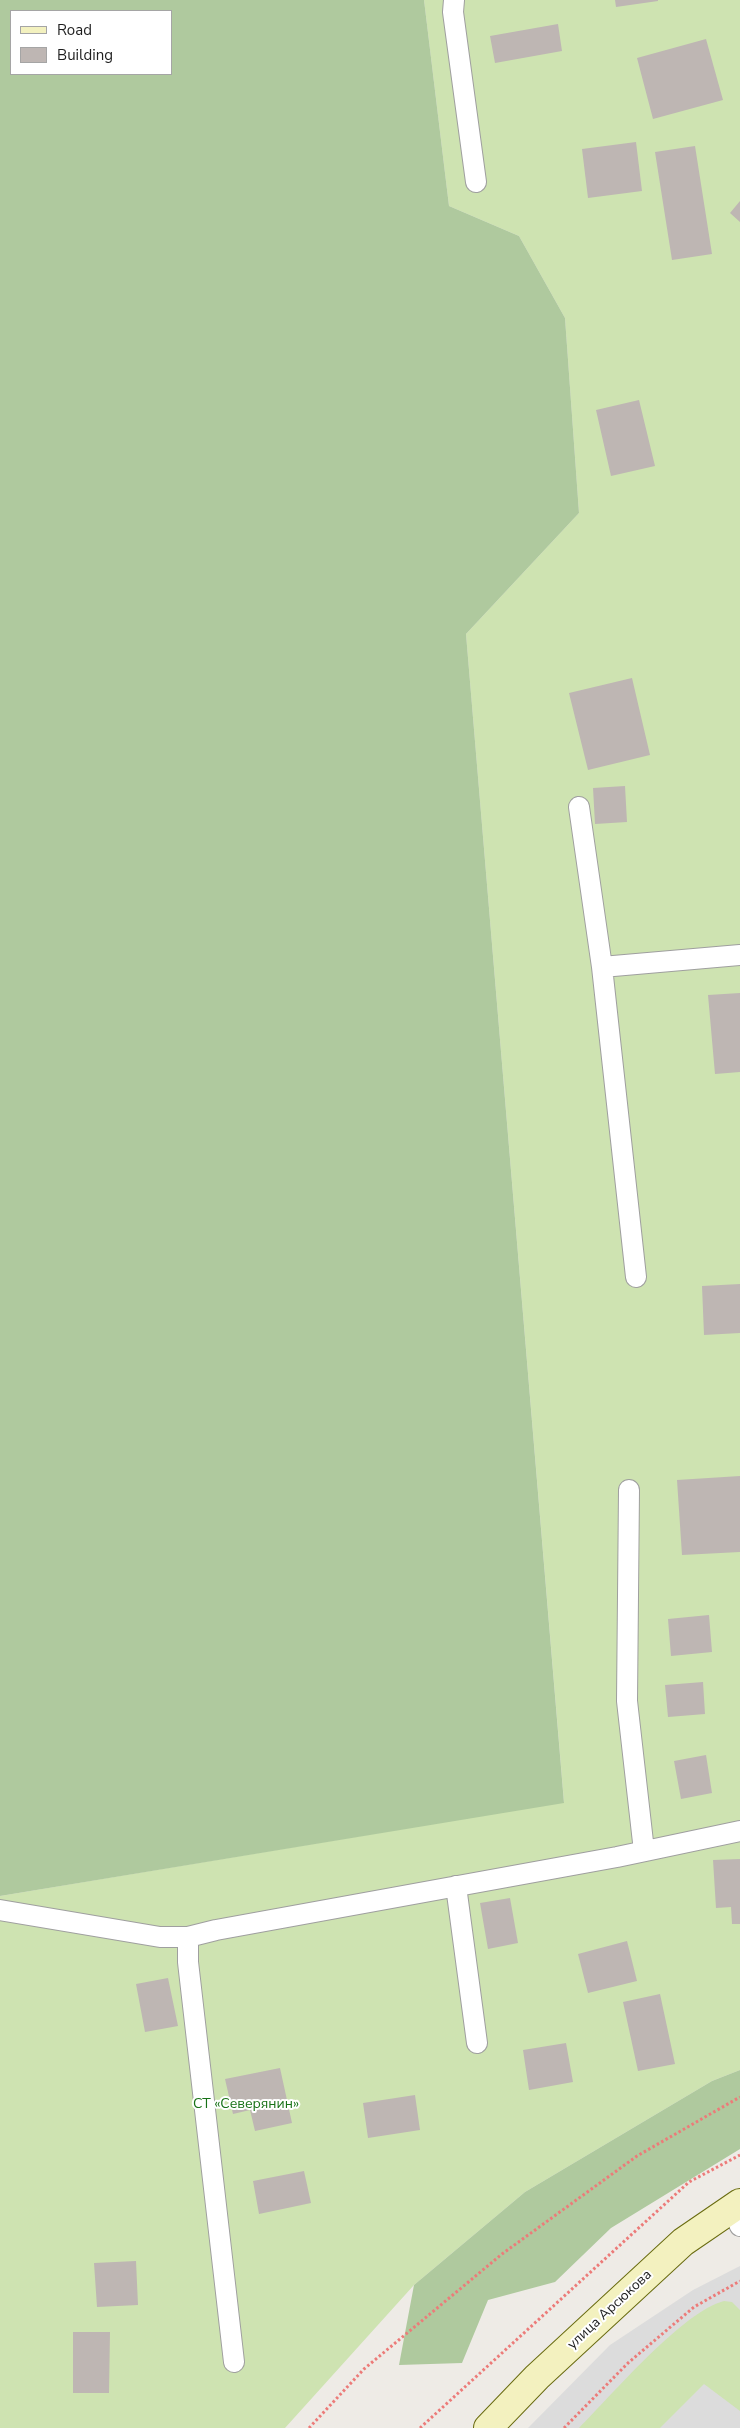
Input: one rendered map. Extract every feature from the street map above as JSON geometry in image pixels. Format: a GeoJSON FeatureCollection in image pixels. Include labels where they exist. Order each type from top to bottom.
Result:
{"type":"FeatureCollection","features":[{"type":"Feature","properties":{"kind":"street","name":"улица Арсюкова"},"geometry":{"type":"LineString","coordinates":[[488,2428],[537,2377],[683,2242],[737,2213]]}},
{"type":"Feature","properties":{"kind":"lane"},"geometry":{"type":"LineString","coordinates":[[454,0],[453,12],[476,182]]}},
{"type":"Feature","properties":{"kind":"lane"},"geometry":{"type":"LineString","coordinates":[[579,807],[602,967],[636,1277]]}},
{"type":"Feature","properties":{"kind":"lane"},"geometry":{"type":"LineString","coordinates":[[602,967],[740,954]]}},
{"type":"Feature","properties":{"kind":"lane"},"geometry":{"type":"LineString","coordinates":[[629,1490],[627,1701],[644,1851]]}},
{"type":"Feature","properties":{"kind":"lane"},"geometry":{"type":"LineString","coordinates":[[0,1910],[160,1937],[188,1937],[216,1930],[644,1851],[740,1831]]}},
{"type":"Feature","properties":{"kind":"lane"},"geometry":{"type":"LineString","coordinates":[[456,1886],[477,2043]]}},
{"type":"Feature","properties":{"kind":"lane"},"geometry":{"type":"LineString","coordinates":[[188,1937],[188,1962],[234,2362]]}},
{"type":"Feature","properties":{"kind":"path"},"geometry":{"type":"LineString","coordinates":[[309,2428],[364,2369],[502,2254],[637,2156],[740,2097]]}},
{"type":"Feature","properties":{"kind":"path"},"geometry":{"type":"LineString","coordinates":[[420,2428],[689,2182],[740,2155]]}},
{"type":"Feature","properties":{"kind":"path"},"geometry":{"type":"LineString","coordinates":[[564,2428],[628,2363],[694,2306],[740,2281]]}},
{"type":"Feature","properties":{"kind":"shaded area"},"geometry":{"type":"Polygon","coordinates":[[[740,2266],[740,2428],[528,2428],[610,2345],[693,2290],[740,2266]]]}},
{"type":"Feature","properties":{"kind":"green space"},"geometry":{"type":"Polygon","coordinates":[[[0,0],[424,0],[449,206],[519,236],[565,318],[579,513],[466,634],[564,1803],[0,1896],[0,0]]]}},
{"type":"Feature","properties":{"kind":"green space","name":"СТ «Северянин»"},"geometry":{"type":"Polygon","coordinates":[[[424,0],[740,0],[740,2070],[712,2081],[525,2192],[414,2285],[285,2428],[0,2428],[0,1896],[564,1802],[466,634],[579,513],[565,318],[519,236],[449,206],[424,0]]]}},
{"type":"Feature","properties":{"kind":"green space"},"geometry":{"type":"Polygon","coordinates":[[[740,2070],[740,2149],[611,2228],[555,2282],[488,2300],[462,2363],[399,2365],[414,2285],[525,2192],[712,2081],[740,2070]]]}},
{"type":"Feature","properties":{"kind":"green space"},"geometry":{"type":"Polygon","coordinates":[[[724,2301],[732,2302],[740,2310],[740,2411],[704,2384],[660,2428],[579,2428],[628,2376],[669,2337],[707,2308],[724,2301]]]}},
{"type":"Feature","properties":{"kind":"building"},"geometry":{"type":"Polygon","coordinates":[[[615,0],[658,0],[658,1],[616,7],[615,0]]]}},
{"type":"Feature","properties":{"kind":"building"},"geometry":{"type":"Polygon","coordinates":[[[558,24],[562,51],[495,63],[490,36],[558,24]]]}},
{"type":"Feature","properties":{"kind":"building"},"geometry":{"type":"Polygon","coordinates":[[[706,39],[723,100],[653,119],[637,58],[706,39]]]}},
{"type":"Feature","properties":{"kind":"building"},"geometry":{"type":"Polygon","coordinates":[[[636,142],[642,191],[588,198],[582,149],[636,142]]]}},
{"type":"Feature","properties":{"kind":"building"},"geometry":{"type":"Polygon","coordinates":[[[695,146],[712,254],[672,260],[655,152],[695,146]]]}},
{"type":"Feature","properties":{"kind":"building"},"geometry":{"type":"Polygon","coordinates":[[[740,201],[740,222],[730,213],[740,201]]]}},
{"type":"Feature","properties":{"kind":"building"},"geometry":{"type":"Polygon","coordinates":[[[639,400],[655,466],[611,476],[596,410],[639,400]]]}},
{"type":"Feature","properties":{"kind":"building"},"geometry":{"type":"Polygon","coordinates":[[[632,678],[650,755],[588,770],[569,693],[632,678]]]}},
{"type":"Feature","properties":{"kind":"building"},"geometry":{"type":"Polygon","coordinates":[[[625,786],[627,822],[595,824],[593,788],[625,786]]]}},
{"type":"Feature","properties":{"kind":"building"},"geometry":{"type":"Polygon","coordinates":[[[740,993],[740,1072],[715,1074],[708,995],[740,993]]]}},
{"type":"Feature","properties":{"kind":"building"},"geometry":{"type":"Polygon","coordinates":[[[740,1284],[740,1333],[704,1335],[702,1286],[740,1284]]]}},
{"type":"Feature","properties":{"kind":"building"},"geometry":{"type":"Polygon","coordinates":[[[740,1476],[740,1552],[682,1555],[677,1480],[740,1476]]]}},
{"type":"Feature","properties":{"kind":"building"},"geometry":{"type":"Polygon","coordinates":[[[709,1615],[712,1652],[671,1656],[668,1619],[709,1615]]]}},
{"type":"Feature","properties":{"kind":"building"},"geometry":{"type":"Polygon","coordinates":[[[703,1682],[705,1714],[668,1717],[665,1685],[703,1682]]]}},
{"type":"Feature","properties":{"kind":"building"},"geometry":{"type":"Polygon","coordinates":[[[706,1755],[712,1793],[681,1799],[674,1761],[706,1755]]]}},
{"type":"Feature","properties":{"kind":"building"},"geometry":{"type":"Polygon","coordinates":[[[740,1859],[740,1924],[732,1924],[731,1907],[716,1908],[713,1860],[740,1859]]]}},
{"type":"Feature","properties":{"kind":"building"},"geometry":{"type":"Polygon","coordinates":[[[510,1898],[518,1943],[488,1949],[480,1903],[510,1898]]]}},
{"type":"Feature","properties":{"kind":"building"},"geometry":{"type":"Polygon","coordinates":[[[627,1941],[637,1981],[588,1993],[578,1954],[627,1941]]]}},
{"type":"Feature","properties":{"kind":"building"},"geometry":{"type":"Polygon","coordinates":[[[168,1978],[178,2026],[145,2032],[136,1984],[168,1978]]]}},
{"type":"Feature","properties":{"kind":"building"},"geometry":{"type":"Polygon","coordinates":[[[660,1994],[675,2064],[638,2071],[623,2002],[660,1994]]]}},
{"type":"Feature","properties":{"kind":"building"},"geometry":{"type":"Polygon","coordinates":[[[566,2043],[573,2082],[529,2090],[523,2050],[566,2043]]]}},
{"type":"Feature","properties":{"kind":"building"},"geometry":{"type":"Polygon","coordinates":[[[280,2068],[292,2123],[255,2131],[250,2110],[233,2114],[225,2079],[280,2068]]]}},
{"type":"Feature","properties":{"kind":"building"},"geometry":{"type":"Polygon","coordinates":[[[415,2095],[420,2130],[368,2138],[363,2103],[415,2095]]]}},
{"type":"Feature","properties":{"kind":"building"},"geometry":{"type":"Polygon","coordinates":[[[304,2171],[311,2203],[259,2214],[253,2181],[304,2171]]]}},
{"type":"Feature","properties":{"kind":"building"},"geometry":{"type":"Polygon","coordinates":[[[136,2261],[138,2305],[97,2307],[94,2263],[136,2261]]]}},
{"type":"Feature","properties":{"kind":"building"},"geometry":{"type":"Polygon","coordinates":[[[73,2332],[110,2332],[109,2393],[73,2393],[73,2332]]]}}]}
